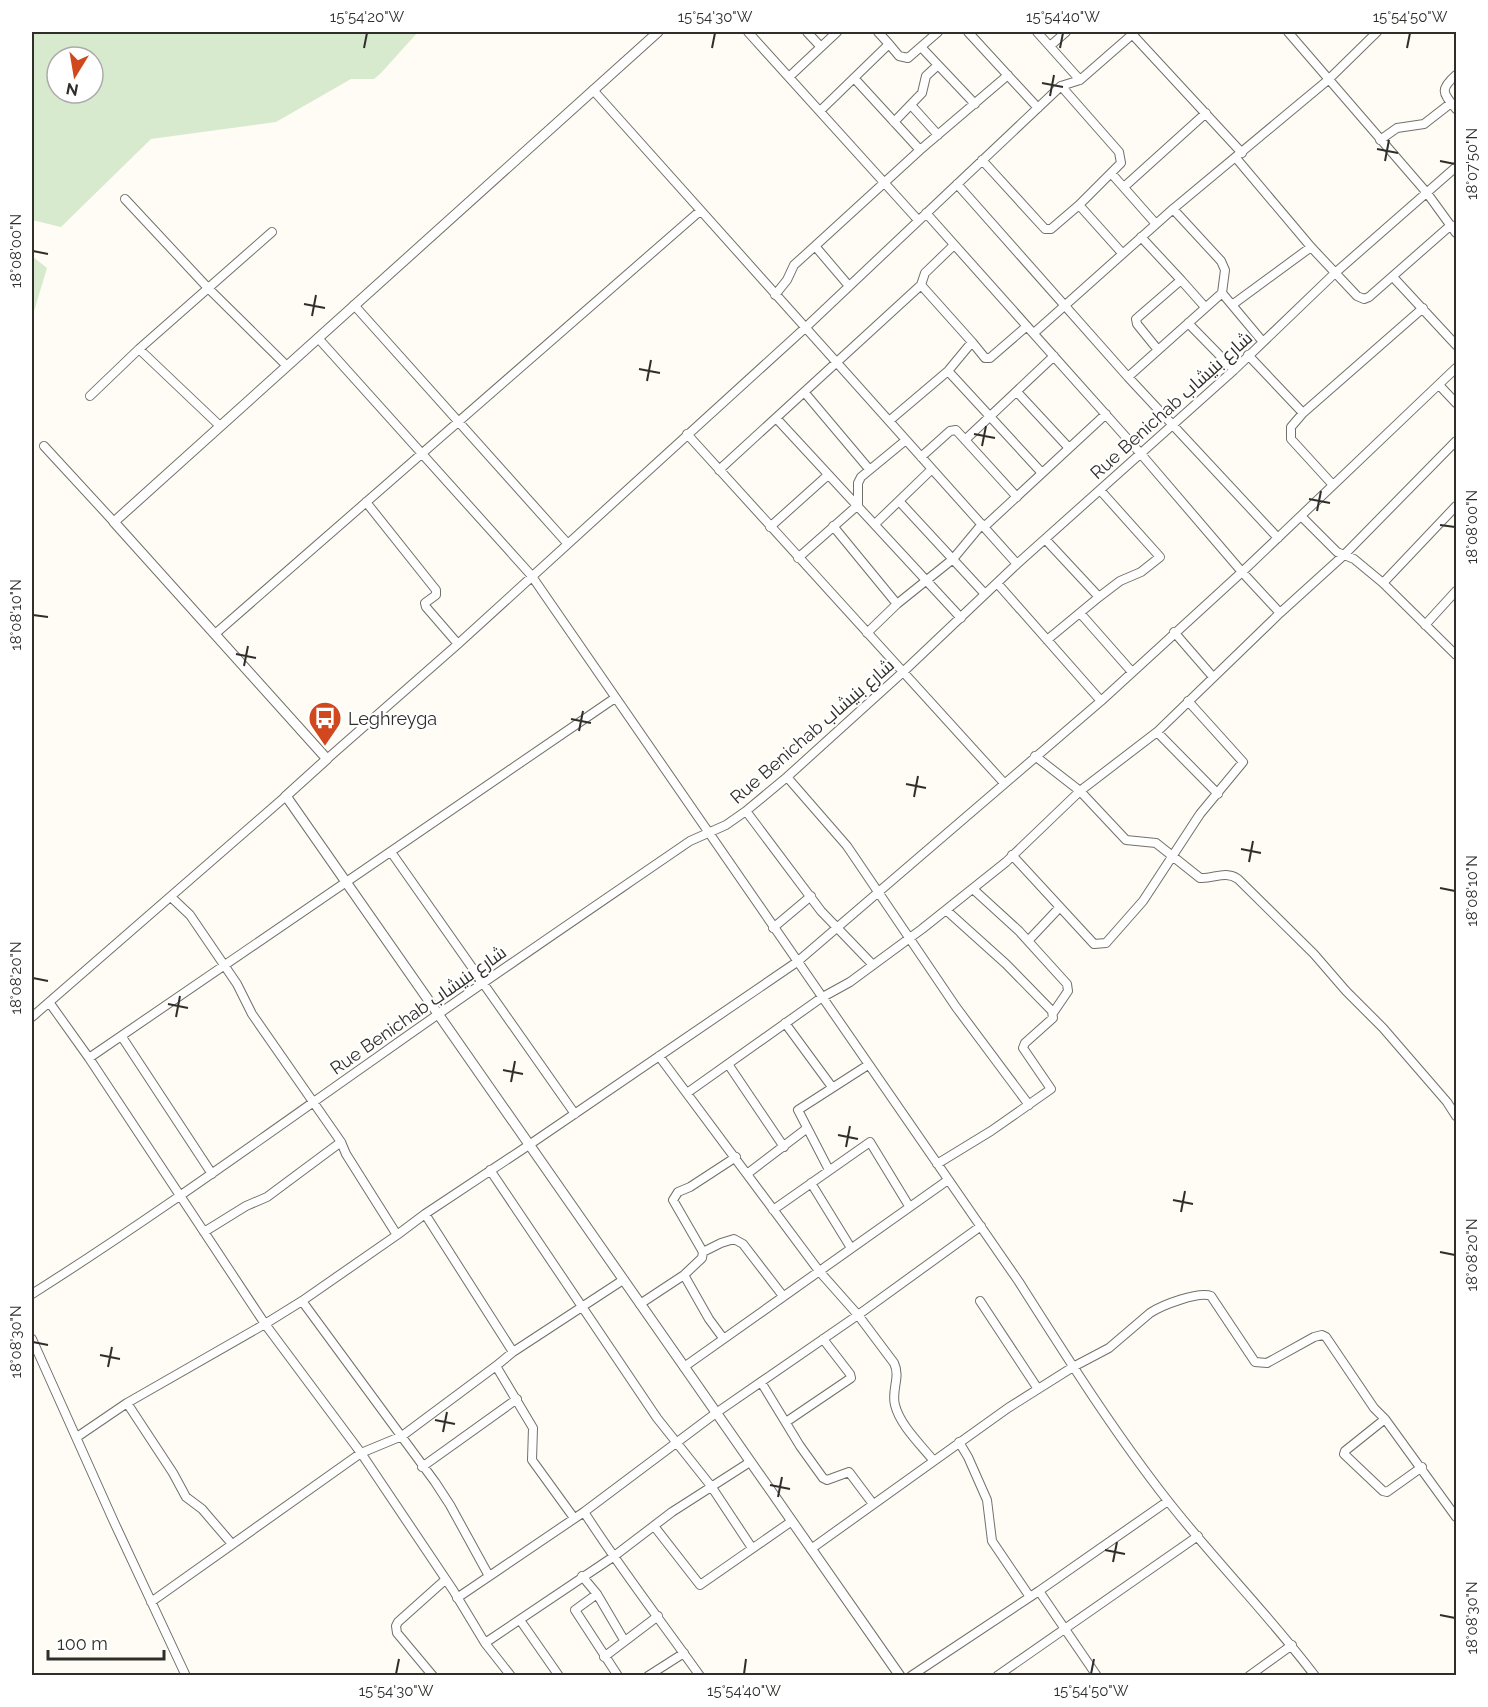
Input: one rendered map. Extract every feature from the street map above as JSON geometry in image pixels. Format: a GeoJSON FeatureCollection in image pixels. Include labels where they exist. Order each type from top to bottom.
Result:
{"type":"FeatureCollection","features":[{"type":"Feature","properties":{"kind":"street"},"geometry":{"type":"LineString","coordinates":[[114,522],[658,32]]}},
{"type":"Feature","properties":{"kind":"street"},"geometry":{"type":"LineString","coordinates":[[748,32],[918,220]]}},
{"type":"Feature","properties":{"kind":"street"},"geometry":{"type":"LineString","coordinates":[[807,32],[821,47]]}},
{"type":"Feature","properties":{"kind":"street"},"geometry":{"type":"LineString","coordinates":[[789,77],[837,32]]}},
{"type":"Feature","properties":{"kind":"street"},"geometry":{"type":"LineString","coordinates":[[878,32],[903,58],[908,58],[938,32]]}},
{"type":"Feature","properties":{"kind":"street"},"geometry":{"type":"LineString","coordinates":[[968,32],[1038,108]]}},
{"type":"Feature","properties":{"kind":"street"},"geometry":{"type":"LineString","coordinates":[[1037,32],[1080,80]]}},
{"type":"Feature","properties":{"kind":"street"},"geometry":{"type":"LineString","coordinates":[[1050,46],[1066,32]]}},
{"type":"Feature","properties":{"kind":"street"},"geometry":{"type":"LineString","coordinates":[[32,1017],[458,644],[531,575],[805,328],[1061,86],[1080,80],[1134,33],[1206,113],[1311,247],[1357,296],[1369,297],[1454,229],[1427,193],[1288,32]]}},
{"type":"Feature","properties":{"kind":"street"},"geometry":{"type":"LineString","coordinates":[[1034,333],[1173,209],[1328,80],[1377,32]]}},
{"type":"Feature","properties":{"kind":"street"},"geometry":{"type":"LineString","coordinates":[[820,111],[889,44]]}},
{"type":"Feature","properties":{"kind":"street"},"geometry":{"type":"LineString","coordinates":[[921,47],[975,104]]}},
{"type":"Feature","properties":{"kind":"street"},"geometry":{"type":"LineString","coordinates":[[894,122],[922,93],[926,76],[938,65]]}},
{"type":"Feature","properties":{"kind":"street"},"geometry":{"type":"LineString","coordinates":[[776,295],[787,280],[794,264],[920,150],[1008,75]]}},
{"type":"Feature","properties":{"kind":"street"},"geometry":{"type":"LineString","coordinates":[[1380,140],[1397,128],[1419,126],[1429,122],[1454,106],[1444,91],[1446,83],[1456,75]]}},
{"type":"Feature","properties":{"kind":"street"},"geometry":{"type":"LineString","coordinates":[[854,78],[920,150]]}},
{"type":"Feature","properties":{"kind":"street"},"geometry":{"type":"LineString","coordinates":[[982,160],[1045,229],[1051,229],[1079,205],[1122,163],[1121,156],[1061,86]]}},
{"type":"Feature","properties":{"kind":"street"},"geometry":{"type":"LineString","coordinates":[[593,90],[1017,564]]}},
{"type":"Feature","properties":{"kind":"street"},"geometry":{"type":"LineString","coordinates":[[911,105],[938,135]]}},
{"type":"Feature","properties":{"kind":"street"},"geometry":{"type":"LineString","coordinates":[[1124,187],[1206,113]]}},
{"type":"Feature","properties":{"kind":"street","name":"Rue Benichab شارع بنيشاب"},"geometry":{"type":"LineString","coordinates":[[32,1294],[88,1259],[212,1174],[482,982],[690,841],[726,825],[746,811],[903,672],[1017,564],[1234,369],[1335,273],[1456,167]]}},
{"type":"Feature","properties":{"kind":"street"},"geometry":{"type":"LineString","coordinates":[[1111,173],[1156,224]]}},
{"type":"Feature","properties":{"kind":"street"},"geometry":{"type":"LineString","coordinates":[[957,184],[1128,377],[1278,538]]}},
{"type":"Feature","properties":{"kind":"street"},"geometry":{"type":"LineString","coordinates":[[125,199],[208,288],[287,366]]}},
{"type":"Feature","properties":{"kind":"street"},"geometry":{"type":"LineString","coordinates":[[1079,205],[1122,253]]}},
{"type":"Feature","properties":{"kind":"street"},"geometry":{"type":"LineString","coordinates":[[1128,377],[1222,292],[1225,270],[1221,261],[1173,209]]}},
{"type":"Feature","properties":{"kind":"street"},"geometry":{"type":"LineString","coordinates":[[215,634],[700,211]]}},
{"type":"Feature","properties":{"kind":"street"},"geometry":{"type":"LineString","coordinates":[[926,213],[1280,613]]}},
{"type":"Feature","properties":{"kind":"street"},"geometry":{"type":"LineString","coordinates":[[90,396],[139,349],[272,232]]}},
{"type":"Feature","properties":{"kind":"street"},"geometry":{"type":"LineString","coordinates":[[1141,237],[1205,307]]}},
{"type":"Feature","properties":{"kind":"street"},"geometry":{"type":"LineString","coordinates":[[954,245],[925,273],[921,279],[921,285],[986,358],[990,358],[1027,326]]}},
{"type":"Feature","properties":{"kind":"street"},"geometry":{"type":"LineString","coordinates":[[815,246],[849,286]]}},
{"type":"Feature","properties":{"kind":"street"},"geometry":{"type":"LineString","coordinates":[[1232,305],[1311,247]]}},
{"type":"Feature","properties":{"kind":"street"},"geometry":{"type":"LineString","coordinates":[[1393,277],[1456,345]]}},
{"type":"Feature","properties":{"kind":"street"},"geometry":{"type":"LineString","coordinates":[[1158,350],[1137,324],[1137,316],[1181,280]]}},
{"type":"Feature","properties":{"kind":"street"},"geometry":{"type":"LineString","coordinates":[[719,470],[921,285]]}},
{"type":"Feature","properties":{"kind":"street"},"geometry":{"type":"LineString","coordinates":[[1222,292],[1263,342]]}},
{"type":"Feature","properties":{"kind":"street"},"geometry":{"type":"LineString","coordinates":[[354,305],[567,543]]}},
{"type":"Feature","properties":{"kind":"street"},"geometry":{"type":"LineString","coordinates":[[1333,485],[1291,439],[1291,427],[1303,413],[1423,308]]}},
{"type":"Feature","properties":{"kind":"street"},"geometry":{"type":"LineString","coordinates":[[1188,323],[1234,369]]}},
{"type":"Feature","properties":{"kind":"street"},"geometry":{"type":"LineString","coordinates":[[318,338],[531,575],[796,962],[981,1226],[1073,1367],[1168,1501],[1292,1645],[1315,1676]]}},
{"type":"Feature","properties":{"kind":"street"},"geometry":{"type":"LineString","coordinates":[[889,421],[948,371],[972,342]]}},
{"type":"Feature","properties":{"kind":"street"},"geometry":{"type":"LineString","coordinates":[[139,349],[220,426]]}},
{"type":"Feature","properties":{"kind":"street"},"geometry":{"type":"LineString","coordinates":[[1248,355],[1303,413]]}},
{"type":"Feature","properties":{"kind":"street"},"geometry":{"type":"LineString","coordinates":[[965,440],[1054,356]]}},
{"type":"Feature","properties":{"kind":"street"},"geometry":{"type":"LineString","coordinates":[[77,1437],[127,1403],[265,1324],[302,1300],[796,962],[1101,701],[1242,572],[1456,368]]}},
{"type":"Feature","properties":{"kind":"street"},"geometry":{"type":"LineString","coordinates":[[948,371],[1042,473]]}},
{"type":"Feature","properties":{"kind":"street"},"geometry":{"type":"LineString","coordinates":[[1439,385],[1456,403]]}},
{"type":"Feature","properties":{"kind":"street"},"geometry":{"type":"LineString","coordinates":[[1017,392],[1069,448]]}},
{"type":"Feature","properties":{"kind":"street"},"geometry":{"type":"LineString","coordinates":[[805,393],[869,469]]}},
{"type":"Feature","properties":{"kind":"street"},"geometry":{"type":"LineString","coordinates":[[867,633],[897,604],[953,559],[983,526],[1106,414]]}},
{"type":"Feature","properties":{"kind":"street"},"geometry":{"type":"LineString","coordinates":[[776,418],[961,618]]}},
{"type":"Feature","properties":{"kind":"street"},"geometry":{"type":"LineString","coordinates":[[921,457],[952,430],[956,430],[1017,497]]}},
{"type":"Feature","properties":{"kind":"street"},"geometry":{"type":"LineString","coordinates":[[687,434],[1004,783]]}},
{"type":"Feature","properties":{"kind":"street"},"geometry":{"type":"LineString","coordinates":[[798,558],[858,505],[859,480],[869,469],[906,440]]}},
{"type":"Feature","properties":{"kind":"street"},"geometry":{"type":"LineString","coordinates":[[687,1093],[821,998],[873,965],[973,889],[1080,791],[1157,732],[1280,613],[1344,555],[1456,441]]}},
{"type":"Feature","properties":{"kind":"street"},"geometry":{"type":"LineString","coordinates":[[44,446],[327,759]]}},
{"type":"Feature","properties":{"kind":"street"},"geometry":{"type":"LineString","coordinates":[[875,524],[932,469]]}},
{"type":"Feature","properties":{"kind":"street"},"geometry":{"type":"LineString","coordinates":[[770,527],[828,475]]}},
{"type":"Feature","properties":{"kind":"street"},"geometry":{"type":"LineString","coordinates":[[1047,640],[1120,581],[1141,572],[1160,557],[1100,490]]}},
{"type":"Feature","properties":{"kind":"street"},"geometry":{"type":"LineString","coordinates":[[899,501],[985,594]]}},
{"type":"Feature","properties":{"kind":"street"},"geometry":{"type":"LineString","coordinates":[[366,502],[436,590],[436,595],[425,603],[426,607],[458,644]]}},
{"type":"Feature","properties":{"kind":"street"},"geometry":{"type":"LineString","coordinates":[[1383,584],[1456,506]]}},
{"type":"Feature","properties":{"kind":"street"},"geometry":{"type":"LineString","coordinates":[[1301,516],[1333,549],[1354,559],[1383,584],[1456,655]]}},
{"type":"Feature","properties":{"kind":"street"},"geometry":{"type":"LineString","coordinates":[[833,526],[897,604]]}},
{"type":"Feature","properties":{"kind":"street"},"geometry":{"type":"LineString","coordinates":[[1045,539],[1099,597]]}},
{"type":"Feature","properties":{"kind":"street"},"geometry":{"type":"LineString","coordinates":[[997,583],[1101,701]]}},
{"type":"Feature","properties":{"kind":"street"},"geometry":{"type":"LineString","coordinates":[[1425,625],[1456,591]]}},
{"type":"Feature","properties":{"kind":"street"},"geometry":{"type":"LineString","coordinates":[[1080,613],[1132,672]]}},
{"type":"Feature","properties":{"kind":"street"},"geometry":{"type":"LineString","coordinates":[[1174,633],[1213,677]]}},
{"type":"Feature","properties":{"kind":"street"},"geometry":{"type":"LineString","coordinates":[[89,1058],[615,698]]}},
{"type":"Feature","properties":{"kind":"street"},"geometry":{"type":"LineString","coordinates":[[1012,855],[1094,944],[1106,943],[1143,901],[1200,814],[1243,762],[1188,701]]}},
{"type":"Feature","properties":{"kind":"street"},"geometry":{"type":"LineString","coordinates":[[1157,732],[1218,794]]}},
{"type":"Feature","properties":{"kind":"street"},"geometry":{"type":"LineString","coordinates":[[1035,756],[1080,791],[1126,840],[1156,843],[1200,878],[1224,874],[1238,879],[1314,954],[1346,991],[1383,1028],[1448,1102],[1456,1116]]}},
{"type":"Feature","properties":{"kind":"street"},"geometry":{"type":"LineString","coordinates":[[787,777],[847,846],[956,1006],[1029,1105]]}},
{"type":"Feature","properties":{"kind":"street"},"geometry":{"type":"LineString","coordinates":[[286,796],[900,1676]]}},
{"type":"Feature","properties":{"kind":"street"},"geometry":{"type":"LineString","coordinates":[[746,811],[821,911],[873,965]]}},
{"type":"Feature","properties":{"kind":"street"},"geometry":{"type":"LineString","coordinates":[[391,852],[575,1114]]}},
{"type":"Feature","properties":{"kind":"street"},"geometry":{"type":"LineString","coordinates":[[937,1164],[1051,1089],[1023,1051],[1024,1046],[1053,1018],[1053,1013],[1069,987],[1028,941],[973,889]]}},
{"type":"Feature","properties":{"kind":"street"},"geometry":{"type":"LineString","coordinates":[[773,928],[811,896]]}},
{"type":"Feature","properties":{"kind":"street"},"geometry":{"type":"LineString","coordinates":[[171,897],[190,915],[237,984],[252,1014],[341,1142],[346,1154],[397,1235]]}},
{"type":"Feature","properties":{"kind":"street"},"geometry":{"type":"LineString","coordinates":[[1028,941],[1060,907]]}},
{"type":"Feature","properties":{"kind":"street"},"geometry":{"type":"LineString","coordinates":[[946,910],[1006,964],[1053,1013]]}},
{"type":"Feature","properties":{"kind":"street"},"geometry":{"type":"LineString","coordinates":[[49,1002],[89,1058],[265,1324],[361,1453],[486,1643],[511,1676]]}},
{"type":"Feature","properties":{"kind":"street"},"geometry":{"type":"LineString","coordinates":[[785,1023],[832,1087]]}},
{"type":"Feature","properties":{"kind":"street"},"geometry":{"type":"LineString","coordinates":[[122,1037],[212,1174]]}},
{"type":"Feature","properties":{"kind":"street"},"geometry":{"type":"LineString","coordinates":[[660,1056],[819,1271],[894,1363],[897,1369],[895,1405],[909,1429],[933,1460]]}},
{"type":"Feature","properties":{"kind":"street"},"geometry":{"type":"LineString","coordinates":[[728,1064],[784,1147]]}},
{"type":"Feature","properties":{"kind":"street"},"geometry":{"type":"LineString","coordinates":[[829,1170],[798,1110],[868,1065]]}},
{"type":"Feature","properties":{"kind":"street"},"geometry":{"type":"LineString","coordinates":[[747,1173],[806,1129]]}},
{"type":"Feature","properties":{"kind":"street"},"geometry":{"type":"LineString","coordinates":[[204,1232],[246,1206],[267,1197],[341,1142]]}},
{"type":"Feature","properties":{"kind":"street"},"geometry":{"type":"LineString","coordinates":[[773,1210],[870,1142],[909,1206]]}},
{"type":"Feature","properties":{"kind":"street"},"geometry":{"type":"LineString","coordinates":[[703,1252],[673,1200],[674,1196],[736,1157]]}},
{"type":"Feature","properties":{"kind":"street"},"geometry":{"type":"LineString","coordinates":[[490,1170],[657,1418],[711,1486],[752,1548]]}},
{"type":"Feature","properties":{"kind":"street"},"geometry":{"type":"LineString","coordinates":[[684,1367],[948,1180]]}},
{"type":"Feature","properties":{"kind":"street"},"geometry":{"type":"LineString","coordinates":[[811,1183],[850,1248]]}},
{"type":"Feature","properties":{"kind":"street"},"geometry":{"type":"LineString","coordinates":[[425,1214],[513,1352]]}},
{"type":"Feature","properties":{"kind":"street"},"geometry":{"type":"LineString","coordinates":[[457,1598],[584,1512],[716,1413],[858,1316],[981,1226]]}},
{"type":"Feature","properties":{"kind":"street"},"geometry":{"type":"LineString","coordinates":[[640,1304],[684,1275],[700,1260],[703,1252],[734,1239],[743,1244],[783,1296]]}},
{"type":"Feature","properties":{"kind":"street"},"geometry":{"type":"LineString","coordinates":[[684,1275],[723,1338]]}},
{"type":"Feature","properties":{"kind":"street"},"geometry":{"type":"LineString","coordinates":[[151,1602],[361,1453],[402,1436],[513,1352],[623,1280]]}},
{"type":"Feature","properties":{"kind":"street"},"geometry":{"type":"LineString","coordinates":[[811,1549],[959,1442],[1073,1367],[1109,1348],[1157,1308],[1203,1293],[1211,1296],[1255,1362],[1267,1363],[1314,1337],[1322,1335],[1326,1337],[1374,1408],[1422,1467],[1456,1517]]}},
{"type":"Feature","properties":{"kind":"street"},"geometry":{"type":"LineString","coordinates":[[302,1300],[450,1505],[489,1576]]}},
{"type":"Feature","properties":{"kind":"street"},"geometry":{"type":"LineString","coordinates":[[980,1301],[1038,1389]]}},
{"type":"Feature","properties":{"kind":"street"},"geometry":{"type":"LineString","coordinates":[[32,1339],[186,1676]]}},
{"type":"Feature","properties":{"kind":"street"},"geometry":{"type":"LineString","coordinates":[[786,1422],[851,1378],[823,1339]]}},
{"type":"Feature","properties":{"kind":"street"},"geometry":{"type":"LineString","coordinates":[[496,1366],[533,1428],[532,1460],[574,1518]]}},
{"type":"Feature","properties":{"kind":"street"},"geometry":{"type":"LineString","coordinates":[[761,1382],[823,1478],[827,1480],[849,1472],[873,1504]]}},
{"type":"Feature","properties":{"kind":"street"},"geometry":{"type":"LineString","coordinates":[[422,1467],[517,1399]]}},
{"type":"Feature","properties":{"kind":"street"},"geometry":{"type":"LineString","coordinates":[[127,1403],[173,1473],[181,1491],[191,1502],[202,1509],[232,1544]]}},
{"type":"Feature","properties":{"kind":"street"},"geometry":{"type":"LineString","coordinates":[[1385,1419],[1344,1454],[1383,1491],[1387,1492],[1422,1467]]}},
{"type":"Feature","properties":{"kind":"street"},"geometry":{"type":"LineString","coordinates":[[959,1442],[987,1500],[992,1541],[1030,1597]]}},
{"type":"Feature","properties":{"kind":"street"},"geometry":{"type":"LineString","coordinates":[[486,1643],[613,1557],[711,1486],[750,1462]]}},
{"type":"Feature","properties":{"kind":"street"},"geometry":{"type":"LineString","coordinates":[[911,1676],[1168,1501]]}},
{"type":"Feature","properties":{"kind":"street"},"geometry":{"type":"LineString","coordinates":[[584,1512],[613,1557],[700,1676]]}},
{"type":"Feature","properties":{"kind":"street"},"geometry":{"type":"LineString","coordinates":[[654,1526],[700,1585],[792,1521]]}},
{"type":"Feature","properties":{"kind":"street"},"geometry":{"type":"LineString","coordinates":[[997,1676],[1198,1536]]}},
{"type":"Feature","properties":{"kind":"street"},"geometry":{"type":"LineString","coordinates":[[582,1576],[597,1594],[624,1640]]}},
{"type":"Feature","properties":{"kind":"street"},"geometry":{"type":"LineString","coordinates":[[433,1676],[397,1633],[396,1626],[445,1580]]}},
{"type":"Feature","properties":{"kind":"street"},"geometry":{"type":"LineString","coordinates":[[1039,1591],[1097,1676]]}},
{"type":"Feature","properties":{"kind":"street"},"geometry":{"type":"LineString","coordinates":[[597,1594],[575,1610],[618,1676]]}},
{"type":"Feature","properties":{"kind":"street"},"geometry":{"type":"LineString","coordinates":[[604,1657],[658,1616]]}},
{"type":"Feature","properties":{"kind":"street"},"geometry":{"type":"LineString","coordinates":[[520,1620],[560,1676]]}},
{"type":"Feature","properties":{"kind":"street"},"geometry":{"type":"LineString","coordinates":[[1249,1676],[1292,1645]]}},
{"type":"Feature","properties":{"kind":"street"},"geometry":{"type":"LineString","coordinates":[[648,1676],[684,1653]]}},
{"type":"Feature","properties":{"kind":"green space"},"geometry":{"type":"Polygon","coordinates":[[[32,32],[418,32],[374,79],[351,79],[276,122],[151,139],[61,227],[32,220],[32,32]]]}},
{"type":"Feature","properties":{"kind":"green space"},"geometry":{"type":"Polygon","coordinates":[[[32,256],[47,268],[32,318],[32,256]]]}},
{"type":"Feature","properties":{"kind":"place","name":"Leghreyga"},"geometry":{"type":"Point","coordinates":[325,747]}}]}
